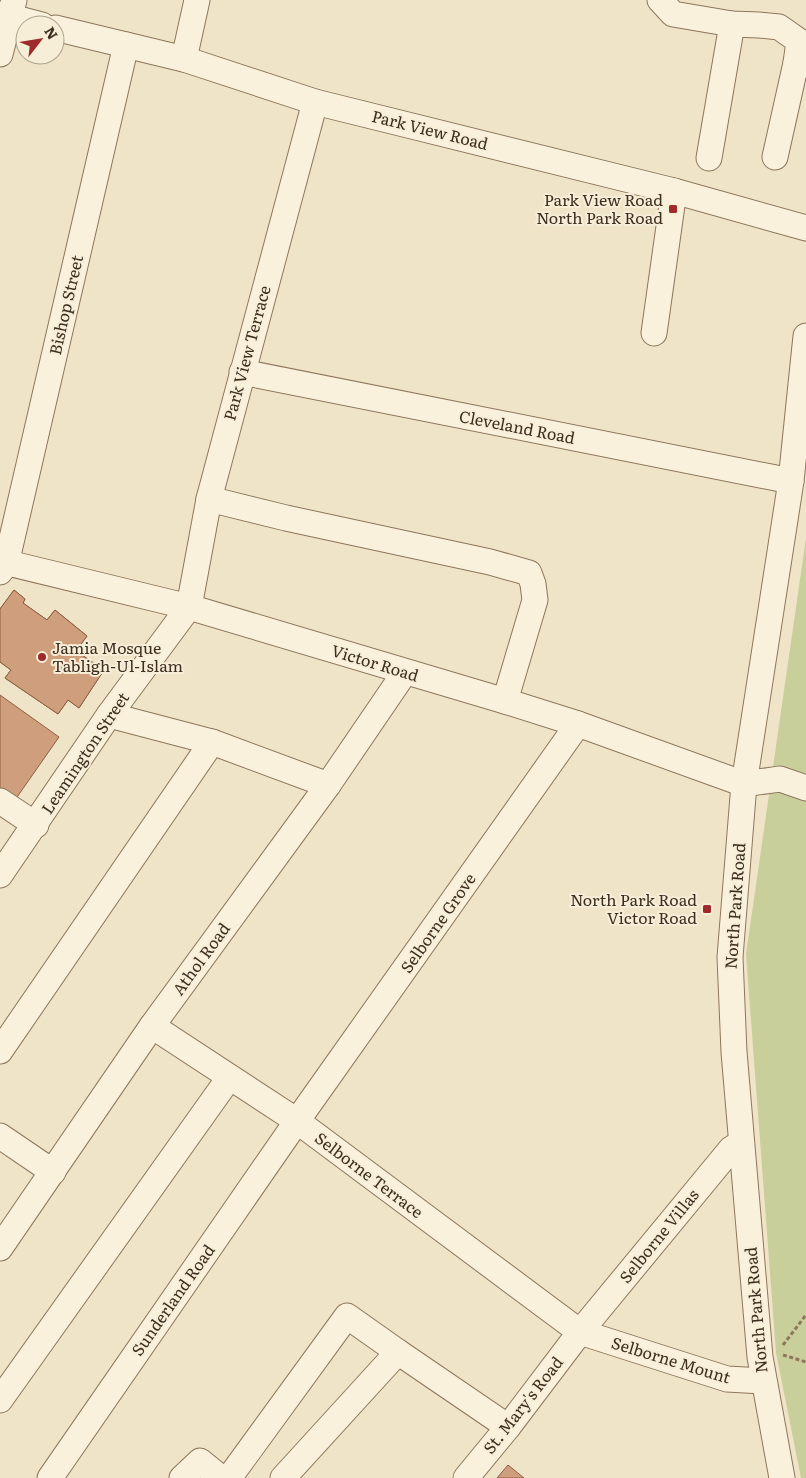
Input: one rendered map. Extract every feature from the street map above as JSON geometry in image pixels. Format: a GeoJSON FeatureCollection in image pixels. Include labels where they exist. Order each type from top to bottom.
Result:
{"type":"FeatureCollection","features":[{"type":"Feature","properties":{"kind":"street"},"geometry":{"type":"LineString","coordinates":[[184,59],[197,0]]}},
{"type":"Feature","properties":{"kind":"street"},"geometry":{"type":"LineString","coordinates":[[660,0],[673,14],[725,15],[779,27],[798,41],[801,64],[775,157]]}},
{"type":"Feature","properties":{"kind":"street"},"geometry":{"type":"LineString","coordinates":[[0,54],[8,11]]}},
{"type":"Feature","properties":{"kind":"street"},"geometry":{"type":"LineString","coordinates":[[710,158],[725,15]]}},
{"type":"Feature","properties":{"kind":"street","name":"Park View Road"},"geometry":{"type":"LineString","coordinates":[[65,30],[184,59],[315,102],[674,192],[806,228]]}},
{"type":"Feature","properties":{"kind":"street","name":"Bishop Street"},"geometry":{"type":"LineString","coordinates":[[2,566],[126,45]]}},
{"type":"Feature","properties":{"kind":"street","name":"Park View Terrace"},"geometry":{"type":"LineString","coordinates":[[189,607],[208,499],[315,102]]}},
{"type":"Feature","properties":{"kind":"street"},"geometry":{"type":"LineString","coordinates":[[654,333],[674,192]]}},
{"type":"Feature","properties":{"kind":"street","name":"North Park Road"},"geometry":{"type":"LineString","coordinates":[[782,1478],[766,1364],[741,1144],[734,1052],[730,957],[744,784],[791,481],[806,336]]}},
{"type":"Feature","properties":{"kind":"street","name":"Cleveland Road"},"geometry":{"type":"LineString","coordinates":[[242,372],[791,481]]}},
{"type":"Feature","properties":{"kind":"street"},"geometry":{"type":"LineString","coordinates":[[208,499],[286,518],[490,562],[529,573],[534,584],[536,600],[505,701]]}},
{"type":"Feature","properties":{"kind":"street","name":"Victor Road"},"geometry":{"type":"LineString","coordinates":[[2,566],[189,607],[578,724],[744,784]]}},
{"type":"Feature","properties":{"kind":"street","name":"Leamington Street"},"geometry":{"type":"LineString","coordinates":[[0,875],[36,825],[109,714],[189,607]]}},
{"type":"Feature","properties":{"kind":"street","name":"Athol Road"},"geometry":{"type":"LineString","coordinates":[[0,1248],[152,1026],[328,784],[404,672]]}},
{"type":"Feature","properties":{"kind":"street"},"geometry":{"type":"LineString","coordinates":[[109,714],[212,742],[328,784]]}},
{"type":"Feature","properties":{"kind":"street","name":"Selborne Grove"},"geometry":{"type":"LineString","coordinates":[[297,1121],[578,724]]}},
{"type":"Feature","properties":{"kind":"street"},"geometry":{"type":"LineString","coordinates":[[0,1051],[212,742]]}},
{"type":"Feature","properties":{"kind":"street"},"geometry":{"type":"LineString","coordinates":[[744,784],[780,779],[806,788]]}},
{"type":"Feature","properties":{"kind":"street"},"geometry":{"type":"LineString","coordinates":[[0,800],[36,825]]}},
{"type":"Feature","properties":{"kind":"street","name":"Selborne Terrace"},"geometry":{"type":"LineString","coordinates":[[152,1026],[297,1121],[580,1332]]}},
{"type":"Feature","properties":{"kind":"street"},"geometry":{"type":"LineString","coordinates":[[0,1400],[229,1078]]}},
{"type":"Feature","properties":{"kind":"street","name":"Sunderland Road"},"geometry":{"type":"LineString","coordinates":[[50,1478],[297,1121]]}},
{"type":"Feature","properties":{"kind":"street"},"geometry":{"type":"LineString","coordinates":[[0,1136],[53,1172]]}},
{"type":"Feature","properties":{"kind":"street","name":"Selborne Villas"},"geometry":{"type":"LineString","coordinates":[[580,1332],[731,1149],[741,1144]]}},
{"type":"Feature","properties":{"kind":"street"},"geometry":{"type":"LineString","coordinates":[[229,1478],[347,1316],[508,1427]]}},
{"type":"Feature","properties":{"kind":"street","name":"Selborne Mount"},"geometry":{"type":"LineString","coordinates":[[580,1332],[727,1379],[766,1364]]}},
{"type":"Feature","properties":{"kind":"street","name":"St. Mary's Road"},"geometry":{"type":"LineString","coordinates":[[466,1478],[508,1427],[580,1332]]}},
{"type":"Feature","properties":{"kind":"street"},"geometry":{"type":"LineString","coordinates":[[283,1478],[398,1352]]}},
{"type":"Feature","properties":{"kind":"street"},"geometry":{"type":"LineString","coordinates":[[182,1478],[200,1461],[221,1478]]}},
{"type":"Feature","properties":{"kind":"path"},"geometry":{"type":"LineString","coordinates":[[766,1364],[806,1316]]}},
{"type":"Feature","properties":{"kind":"path"},"geometry":{"type":"LineString","coordinates":[[766,1364],[806,1362]]}},
{"type":"Feature","properties":{"kind":"green space"},"geometry":{"type":"Polygon","coordinates":[[[806,538],[806,1478],[801,1478],[776,1353],[746,954],[806,538]]]}},
{"type":"Feature","properties":{"kind":"building","name":"Jamia Mosque Tabligh-Ul-Islam"},"geometry":{"type":"Polygon","coordinates":[[[14,590],[25,599],[23,603],[47,620],[55,610],[87,636],[76,651],[104,670],[79,708],[68,700],[58,714],[5,678],[11,670],[0,662],[0,609],[14,590]]]}},
{"type":"Feature","properties":{"kind":"building","name":"Jamia Mosque Tabligh-Ul-Islam"},"geometry":{"type":"Polygon","coordinates":[[[14,590],[25,599],[23,603],[47,620],[55,610],[87,636],[76,651],[104,670],[79,708],[68,700],[58,714],[5,678],[11,670],[0,662],[0,609],[14,590]]]}},
{"type":"Feature","properties":{"kind":"building","name":"Jamia Mosque Tabligh-Ul-Islam"},"geometry":{"type":"Polygon","coordinates":[[[0,695],[59,737],[15,800],[0,789],[0,695]]]}},
{"type":"Feature","properties":{"kind":"building"},"geometry":{"type":"Polygon","coordinates":[[[508,1465],[524,1478],[497,1478],[508,1465]]]}},
{"type":"Feature","properties":{"kind":"place","name":"Park View Road North Park Road"},"geometry":{"type":"Point","coordinates":[673,209]}},
{"type":"Feature","properties":{"kind":"place","name":"Jamia Mosque Tabligh-Ul-Islam"},"geometry":{"type":"Point","coordinates":[42,657]}},
{"type":"Feature","properties":{"kind":"place","name":"North Park Road Victor Road"},"geometry":{"type":"Point","coordinates":[707,909]}}]}
